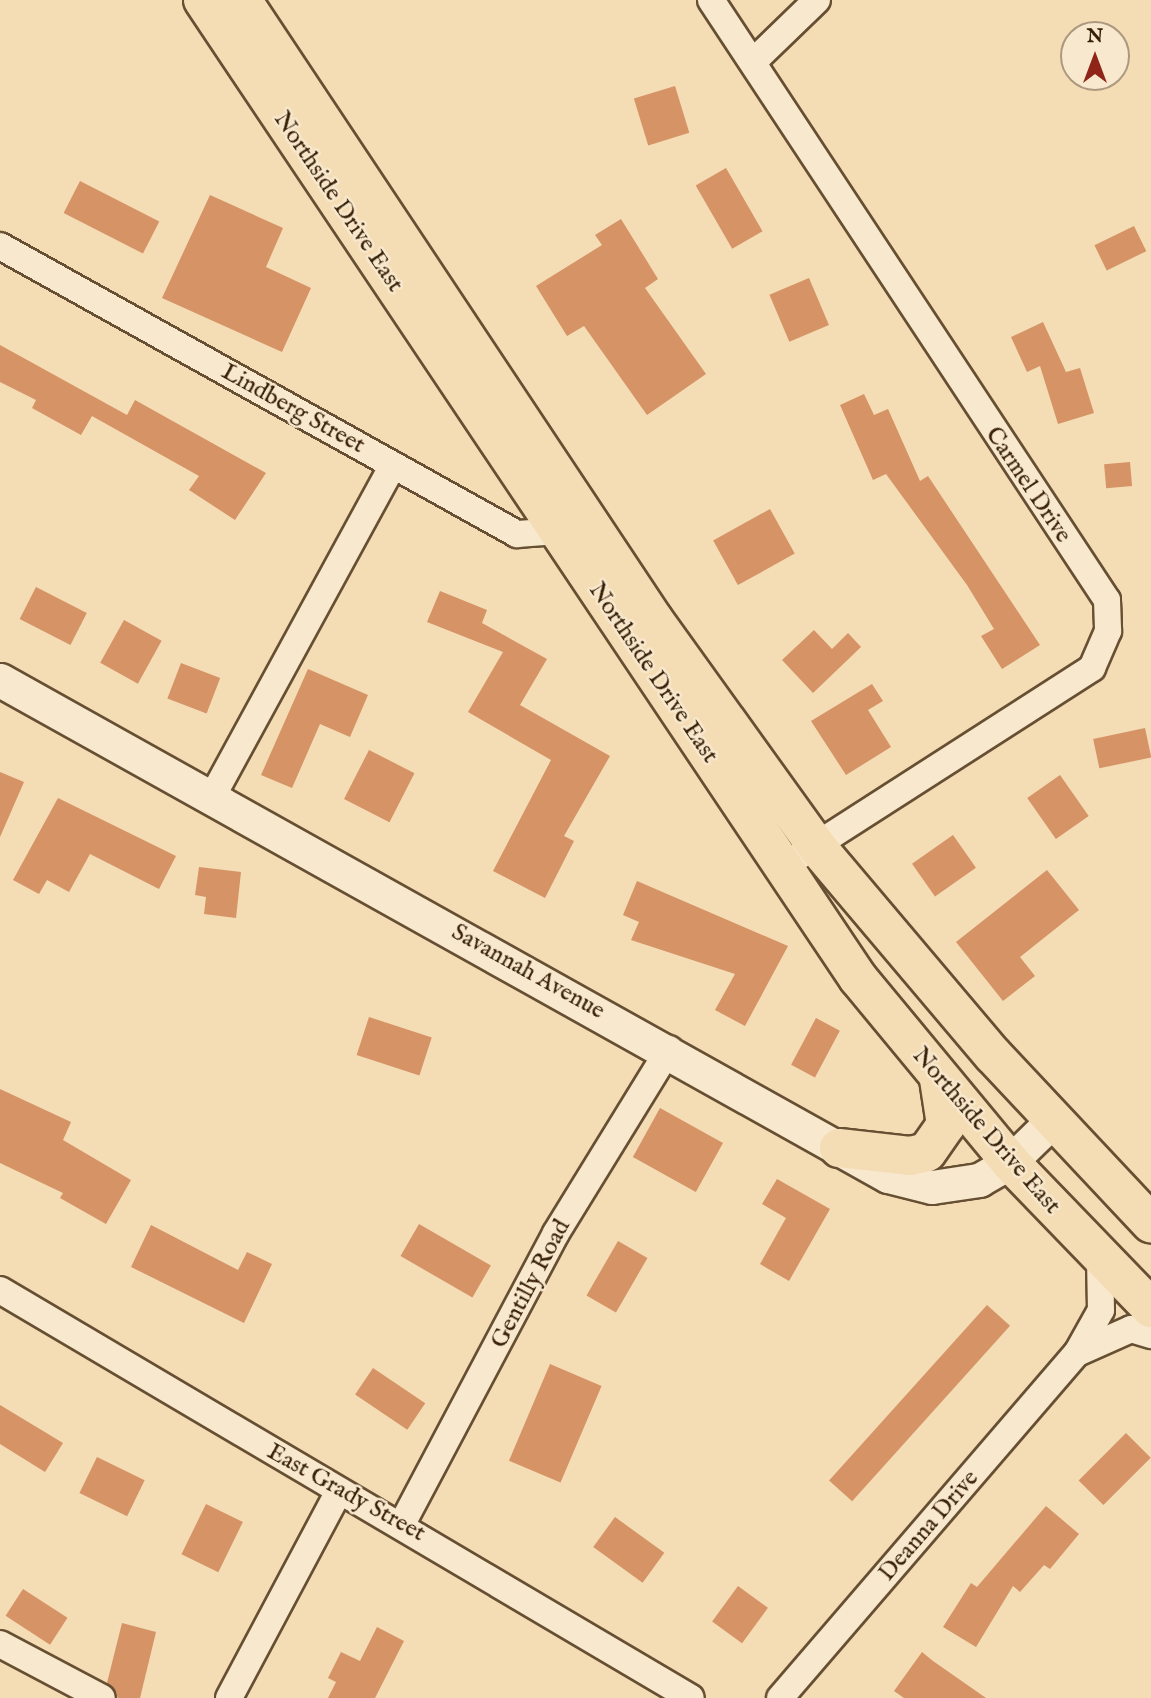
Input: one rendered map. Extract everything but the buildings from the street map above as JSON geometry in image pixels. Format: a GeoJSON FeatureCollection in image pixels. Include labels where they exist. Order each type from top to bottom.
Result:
{"type":"FeatureCollection","features":[{"type":"Feature","properties":{"kind":"main road","name":"Northside Drive East"},"geometry":{"type":"LineString","coordinates":[[203,0],[858,978],[1010,1162],[1100,1260],[1151,1308]]}},
{"type":"Feature","properties":{"kind":"main road","name":"Northside Drive East"},"geometry":{"type":"LineString","coordinates":[[242,0],[595,527],[654,620],[817,847],[1053,1120],[1151,1223]]}},
{"type":"Feature","properties":{"kind":"main road"},"geometry":{"type":"LineString","coordinates":[[839,1148],[927,1152],[946,1125],[939,1079]]}},
{"type":"Feature","properties":{"kind":"street","name":"Carmel Drive"},"geometry":{"type":"LineString","coordinates":[[711,0],[1107,600],[1108,631],[1092,668],[782,867]]}},
{"type":"Feature","properties":{"kind":"street"},"geometry":{"type":"LineString","coordinates":[[753,62],[817,0]]}},
{"type":"Feature","properties":{"kind":"street","name":"Lindberg Street"},"geometry":{"type":"LineString","coordinates":[[0,246],[517,534],[595,527]]}},
{"type":"Feature","properties":{"kind":"street"},"geometry":{"type":"LineString","coordinates":[[212,797],[393,465]]}},
{"type":"Feature","properties":{"kind":"street","name":"Savannah Avenue"},"geometry":{"type":"LineString","coordinates":[[0,680],[669,1049],[888,1176],[932,1187],[979,1180],[1010,1162],[1053,1120]]}},
{"type":"Feature","properties":{"kind":"street","name":"Gentilly Road"},"geometry":{"type":"LineString","coordinates":[[402,1524],[556,1233],[669,1049]]}},
{"type":"Feature","properties":{"kind":"street","name":"Deanna Drive"},"geometry":{"type":"LineString","coordinates":[[780,1698],[1077,1353],[1101,1310],[1100,1260]]}},
{"type":"Feature","properties":{"kind":"street","name":"East Grady Street"},"geometry":{"type":"LineString","coordinates":[[0,1290],[338,1492],[402,1524],[691,1698]]}},
{"type":"Feature","properties":{"kind":"street","name":"Deanna Drive"},"geometry":{"type":"LineString","coordinates":[[1077,1353],[1130,1329],[1151,1335]]}},
{"type":"Feature","properties":{"kind":"street"},"geometry":{"type":"LineString","coordinates":[[229,1698],[338,1492]]}},
{"type":"Feature","properties":{"kind":"street"},"geometry":{"type":"LineString","coordinates":[[0,1644],[102,1698]]}}]}
